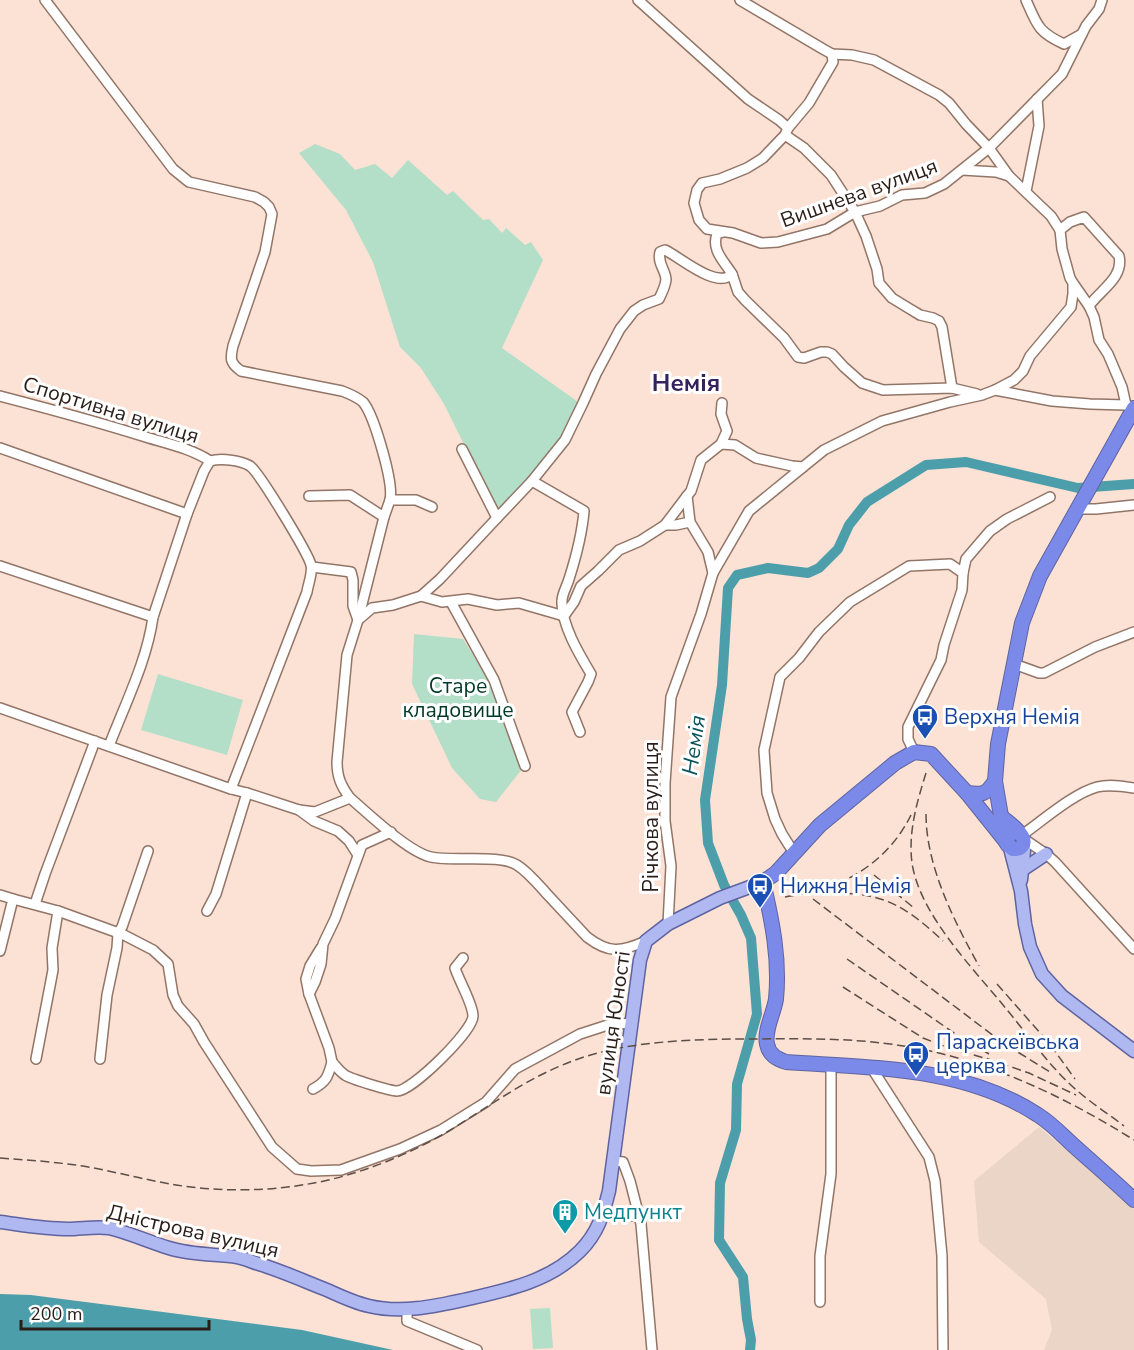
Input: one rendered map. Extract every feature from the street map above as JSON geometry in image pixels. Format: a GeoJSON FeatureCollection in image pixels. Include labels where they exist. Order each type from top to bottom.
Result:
{"type":"FeatureCollection","features":[{"type":"Feature","properties":{"kind":"highway"},"geometry":{"type":"LineString","coordinates":[[1011,834],[995,781],[998,744],[1022,623],[1040,576],[1106,458],[1131,407]]}},
{"type":"Feature","properties":{"kind":"highway"},"geometry":{"type":"LineString","coordinates":[[1011,834],[931,754],[914,752],[896,763],[820,825],[776,873],[763,882],[772,921],[776,970],[776,998],[767,1036],[767,1047],[774,1057],[786,1062],[871,1067],[937,1075],[1002,1095],[1039,1116],[1134,1200]]}},
{"type":"Feature","properties":{"kind":"highway"},"geometry":{"type":"LineString","coordinates":[[967,792],[980,794],[990,789],[995,781]]}},
{"type":"Feature","properties":{"kind":"main road"},"geometry":{"type":"LineString","coordinates":[[1011,834],[1022,870],[1021,891]]}},
{"type":"Feature","properties":{"kind":"main road"},"geometry":{"type":"LineString","coordinates":[[1011,834],[1030,947],[1042,974],[1062,996],[1134,1051]]}},
{"type":"Feature","properties":{"kind":"main road"},"geometry":{"type":"LineString","coordinates":[[1022,870],[1046,854]]}},
{"type":"Feature","properties":{"kind":"main road","name":"вулиця Юності"},"geometry":{"type":"LineString","coordinates":[[407,1310],[426,1308],[518,1286],[543,1276],[567,1262],[590,1240],[599,1226],[609,1191],[640,960],[646,941],[668,924],[720,898],[763,882]]}},
{"type":"Feature","properties":{"kind":"main road","name":"Дністрова вулиця"},"geometry":{"type":"LineString","coordinates":[[0,1222],[42,1228],[107,1228],[171,1249],[239,1257],[285,1272],[368,1306],[388,1310],[407,1310]]}},
{"type":"Feature","properties":{"kind":"street"},"geometry":{"type":"LineString","coordinates":[[45,0],[173,169],[189,182],[264,202],[272,214],[265,252],[232,346],[231,360],[234,366],[241,371],[342,391],[361,400],[369,411],[388,468],[391,494],[347,655],[337,762],[337,774],[341,785],[350,798],[418,852],[431,857],[509,861],[516,864],[532,877],[586,937],[597,945],[610,950],[631,947],[646,941]]}},
{"type":"Feature","properties":{"kind":"street"},"geometry":{"type":"LineString","coordinates":[[638,0],[748,99],[779,120],[831,175],[855,212],[866,236],[877,269],[879,284],[892,298],[920,315],[939,321],[942,327],[952,388]]}},
{"type":"Feature","properties":{"kind":"street"},"geometry":{"type":"LineString","coordinates":[[740,0],[832,54],[852,55],[874,60],[939,95],[989,148],[1009,176],[1052,216],[1060,230],[1062,249],[1070,279],[1089,306],[1099,340],[1131,407],[1052,401],[995,390]]}},
{"type":"Feature","properties":{"kind":"street"},"geometry":{"type":"LineString","coordinates":[[1026,0],[1040,30],[1054,39],[1064,44],[1082,34]]}},
{"type":"Feature","properties":{"kind":"street","name":"Вишнева вулиця"},"geometry":{"type":"LineString","coordinates":[[787,131],[763,158],[747,168],[720,179],[702,183],[697,190],[694,203],[699,220],[707,229],[732,233],[761,243],[778,242],[827,229],[855,212],[880,206],[902,195],[925,193],[944,184],[989,148],[1062,74],[1102,0]]}},
{"type":"Feature","properties":{"kind":"street"},"geometry":{"type":"LineString","coordinates":[[787,131],[809,103],[831,66],[832,54]]}},
{"type":"Feature","properties":{"kind":"street"},"geometry":{"type":"LineString","coordinates":[[1026,191],[1039,126],[1037,99]]}},
{"type":"Feature","properties":{"kind":"street"},"geometry":{"type":"LineString","coordinates":[[962,170],[996,172],[1009,176]]}},
{"type":"Feature","properties":{"kind":"street"},"geometry":{"type":"LineString","coordinates":[[1060,230],[1070,222],[1084,217],[1119,256],[1120,263],[1115,279],[1094,298],[1089,306]]}},
{"type":"Feature","properties":{"kind":"street"},"geometry":{"type":"LineString","coordinates":[[723,232],[717,234],[714,242],[717,252],[732,274],[738,292],[784,338],[798,357],[804,358],[821,352],[832,354],[862,383],[883,390],[952,388],[982,395]]}},
{"type":"Feature","properties":{"kind":"street"},"geometry":{"type":"LineString","coordinates":[[358,620],[372,608],[393,605],[421,596],[440,579],[532,481],[565,440],[620,329],[633,311],[659,299],[664,290],[666,278],[658,259],[660,252],[665,250],[714,277],[728,278],[732,274]]}},
{"type":"Feature","properties":{"kind":"street","name":"Річкова вулиця"},"geometry":{"type":"LineString","coordinates":[[668,924],[670,866],[665,821],[665,783],[671,696],[701,614],[713,573],[749,511],[824,450],[882,421],[982,395],[1014,380],[1023,371],[1030,356],[1071,307],[1073,283]]}},
{"type":"Feature","properties":{"kind":"street","name":"Спортивна вулиця"},"geometry":{"type":"LineString","coordinates":[[0,396],[68,413],[200,454],[210,461]]}},
{"type":"Feature","properties":{"kind":"street"},"geometry":{"type":"LineString","coordinates":[[564,615],[574,602],[581,586],[619,549],[640,541],[665,525],[691,491],[701,460],[721,444],[727,431],[721,414],[722,404]]}},
{"type":"Feature","properties":{"kind":"street"},"geometry":{"type":"LineString","coordinates":[[721,444],[735,446],[756,458],[803,467]]}},
{"type":"Feature","properties":{"kind":"street"},"geometry":{"type":"LineString","coordinates":[[0,448],[187,514]]}},
{"type":"Feature","properties":{"kind":"street"},"geometry":{"type":"LineString","coordinates":[[462,449],[498,518]]}},
{"type":"Feature","properties":{"kind":"street","name":"Спортивна вулиця"},"geometry":{"type":"LineString","coordinates":[[109,746],[144,655],[151,634],[153,617],[187,514],[210,461],[216,459],[236,461],[251,467],[270,494],[312,567]]}},
{"type":"Feature","properties":{"kind":"street"},"geometry":{"type":"LineString","coordinates":[[532,481],[584,511],[576,558],[562,600],[566,625],[576,649],[591,674],[572,712],[580,732]]}},
{"type":"Feature","properties":{"kind":"street"},"geometry":{"type":"LineString","coordinates":[[309,496],[350,495],[384,517]]}},
{"type":"Feature","properties":{"kind":"street"},"geometry":{"type":"LineString","coordinates":[[687,496],[690,522],[708,552],[713,573]]}},
{"type":"Feature","properties":{"kind":"street"},"geometry":{"type":"LineString","coordinates":[[914,752],[908,739],[908,727],[941,660],[962,590],[966,559],[990,531],[1007,519],[1050,497]]}},
{"type":"Feature","properties":{"kind":"street"},"geometry":{"type":"LineString","coordinates":[[390,500],[416,500],[432,507]]}},
{"type":"Feature","properties":{"kind":"street"},"geometry":{"type":"LineString","coordinates":[[1078,509],[1134,505]]}},
{"type":"Feature","properties":{"kind":"street"},"geometry":{"type":"LineString","coordinates":[[665,525],[690,522]]}},
{"type":"Feature","properties":{"kind":"street"},"geometry":{"type":"LineString","coordinates":[[794,853],[775,819],[767,793],[764,750],[780,677],[799,658],[819,632],[850,602],[909,566],[950,564],[963,573]]}},
{"type":"Feature","properties":{"kind":"street"},"geometry":{"type":"LineString","coordinates":[[0,566],[153,617]]}},
{"type":"Feature","properties":{"kind":"street"},"geometry":{"type":"LineString","coordinates":[[231,789],[307,592],[312,567],[351,572],[353,606],[358,620]]}},
{"type":"Feature","properties":{"kind":"street"},"geometry":{"type":"LineString","coordinates":[[421,596],[442,602],[468,599],[497,605],[519,603],[564,615]]}},
{"type":"Feature","properties":{"kind":"street"},"geometry":{"type":"LineString","coordinates":[[451,602],[494,680],[525,766]]}},
{"type":"Feature","properties":{"kind":"street"},"geometry":{"type":"LineString","coordinates":[[1014,664],[1044,673],[1095,647],[1134,632]]}},
{"type":"Feature","properties":{"kind":"street"},"geometry":{"type":"LineString","coordinates":[[0,708],[231,789],[299,810],[315,812],[350,798]]}},
{"type":"Feature","properties":{"kind":"street"},"geometry":{"type":"LineString","coordinates":[[35,904],[94,741]]}},
{"type":"Feature","properties":{"kind":"street"},"geometry":{"type":"LineString","coordinates":[[1011,834],[1095,787],[1112,785],[1134,788]]}},
{"type":"Feature","properties":{"kind":"street"},"geometry":{"type":"LineString","coordinates":[[207,911],[216,894],[247,793]]}},
{"type":"Feature","properties":{"kind":"street"},"geometry":{"type":"LineString","coordinates":[[299,810],[314,821],[338,831],[349,841],[358,855]]}},
{"type":"Feature","properties":{"kind":"street"},"geometry":{"type":"LineString","coordinates":[[313,1089],[323,1083],[329,1074],[332,1062],[306,979],[310,966],[335,919],[362,845],[391,832]]}},
{"type":"Feature","properties":{"kind":"street"},"geometry":{"type":"LineString","coordinates":[[1011,834],[1046,854],[1055,862],[1134,949]]}},
{"type":"Feature","properties":{"kind":"street"},"geometry":{"type":"LineString","coordinates":[[100,1059],[107,994],[118,933],[148,851]]}},
{"type":"Feature","properties":{"kind":"street"},"geometry":{"type":"LineString","coordinates":[[0,895],[58,911],[118,933],[153,950],[168,964],[173,994],[178,1006],[194,1024],[272,1147],[297,1168],[311,1171],[341,1170],[400,1149],[441,1130],[486,1102],[515,1069],[580,1034],[614,1023],[631,1024]]}},
{"type":"Feature","properties":{"kind":"street"},"geometry":{"type":"LineString","coordinates":[[0,951],[13,898]]}},
{"type":"Feature","properties":{"kind":"street"},"geometry":{"type":"LineString","coordinates":[[36,1059],[53,970],[52,948],[58,911]]}},
{"type":"Feature","properties":{"kind":"street"},"geometry":{"type":"LineString","coordinates":[[332,1062],[346,1076],[386,1090],[399,1091],[410,1086],[464,1035],[471,1023],[472,1010],[455,968],[463,958]]}},
{"type":"Feature","properties":{"kind":"street"},"geometry":{"type":"LineString","coordinates":[[820,1302],[820,1256],[831,1174],[831,1064]]}},
{"type":"Feature","properties":{"kind":"street"},"geometry":{"type":"LineString","coordinates":[[871,1067],[928,1158],[935,1181],[942,1256],[943,1350]]}},
{"type":"Feature","properties":{"kind":"street"},"geometry":{"type":"LineString","coordinates":[[613,1161],[623,1162],[641,1224],[652,1350]]}},
{"type":"Feature","properties":{"kind":"street"},"geometry":{"type":"LineString","coordinates":[[603,1214],[639,1216]]}},
{"type":"Feature","properties":{"kind":"street"},"geometry":{"type":"LineString","coordinates":[[407,1310],[407,1320],[477,1350]]}},
{"type":"Feature","properties":{"kind":"shaded area"},"geometry":{"type":"Polygon","coordinates":[[[1039,1127],[1134,1209],[1134,1350],[1044,1350],[1052,1330],[1046,1299],[979,1242],[974,1181],[1039,1127]]]}},
{"type":"Feature","properties":{"kind":"green space"},"geometry":{"type":"Polygon","coordinates":[[[315,144],[340,154],[355,170],[375,164],[392,178],[408,160],[447,195],[453,191],[483,220],[489,219],[502,233],[506,228],[525,245],[531,242],[543,260],[502,348],[581,404],[563,437],[533,476],[498,513],[444,404],[421,368],[400,347],[373,262],[346,210],[299,153],[315,144]]]}},
{"type":"Feature","properties":{"kind":"green space","name":"Старе кладовище"},"geometry":{"type":"Polygon","coordinates":[[[414,634],[463,639],[489,680],[522,769],[496,802],[480,799],[452,768],[412,684],[414,634]]]}},
{"type":"Feature","properties":{"kind":"green space"},"geometry":{"type":"Polygon","coordinates":[[[158,674],[243,700],[227,755],[141,730],[158,674]]]}},
{"type":"Feature","properties":{"kind":"green space"},"geometry":{"type":"Polygon","coordinates":[[[550,1308],[553,1348],[533,1349],[530,1309],[550,1308]]]}},
{"type":"Feature","properties":{"kind":"water"},"geometry":{"type":"Polygon","coordinates":[[[0,1294],[31,1295],[302,1330],[393,1350],[0,1350],[0,1294]]]}},
{"type":"Feature","properties":{"kind":"waterway","name":"Немія"},"geometry":{"type":"LineString","coordinates":[[750,1350],[751,1340],[743,1277],[719,1240],[720,1183],[736,1130],[737,1084],[757,1014],[751,938],[724,885],[708,843],[705,800],[722,685],[728,588],[737,575],[768,568],[808,573],[819,568],[838,549],[849,525],[867,502],[926,465],[966,462],[1078,488],[1134,484]]}},
{"type":"Feature","properties":{"kind":"railway"},"geometry":{"type":"LineString","coordinates":[[926,773],[914,817],[911,840],[912,863],[917,883],[926,903],[951,942],[1051,1064],[1080,1093],[1124,1126]]}},
{"type":"Feature","properties":{"kind":"railway"},"geometry":{"type":"LineString","coordinates":[[926,814],[927,834],[936,873],[951,912],[979,966]]}},
{"type":"Feature","properties":{"kind":"railway"},"geometry":{"type":"LineString","coordinates":[[785,897],[822,889],[846,880],[869,866],[897,838],[911,815]]}},
{"type":"Feature","properties":{"kind":"railway"},"geometry":{"type":"LineString","coordinates":[[874,875],[914,908]]}},
{"type":"Feature","properties":{"kind":"railway"},"geometry":{"type":"LineString","coordinates":[[808,893],[850,894],[882,899],[911,914],[943,941]]}},
{"type":"Feature","properties":{"kind":"railway"},"geometry":{"type":"LineString","coordinates":[[813,899],[1003,1043],[1050,1072]]}},
{"type":"Feature","properties":{"kind":"railway"},"geometry":{"type":"LineString","coordinates":[[847,959],[957,1035],[989,1054]]}},
{"type":"Feature","properties":{"kind":"railway"},"geometry":{"type":"LineString","coordinates":[[997,984],[1049,1043],[1075,1079]]}},
{"type":"Feature","properties":{"kind":"railway"},"geometry":{"type":"LineString","coordinates":[[843,987],[923,1038],[1029,1073],[1076,1095]]}},
{"type":"Feature","properties":{"kind":"railway"},"geometry":{"type":"LineString","coordinates":[[0,1158],[83,1166],[199,1188],[248,1190],[298,1186],[348,1175],[416,1149],[531,1080],[581,1058],[646,1044],[736,1039],[858,1041],[929,1051],[990,1068],[1050,1093],[1134,1140]]}},
{"type":"Feature","properties":{"kind":"place","name":"Верхня Немія"},"geometry":{"type":"Point","coordinates":[925,740]}},
{"type":"Feature","properties":{"kind":"place","name":"Нижня Немія"},"geometry":{"type":"Point","coordinates":[760,909]}},
{"type":"Feature","properties":{"kind":"place","name":"Параскеївська церква"},"geometry":{"type":"Point","coordinates":[916,1077]}},
{"type":"Feature","properties":{"kind":"place","name":"Медпункт"},"geometry":{"type":"Point","coordinates":[565,1235]}},
{"type":"Feature","properties":{"kind":"district","name":"Немія"},"geometry":{"type":"Point","coordinates":[686,383]}}]}
